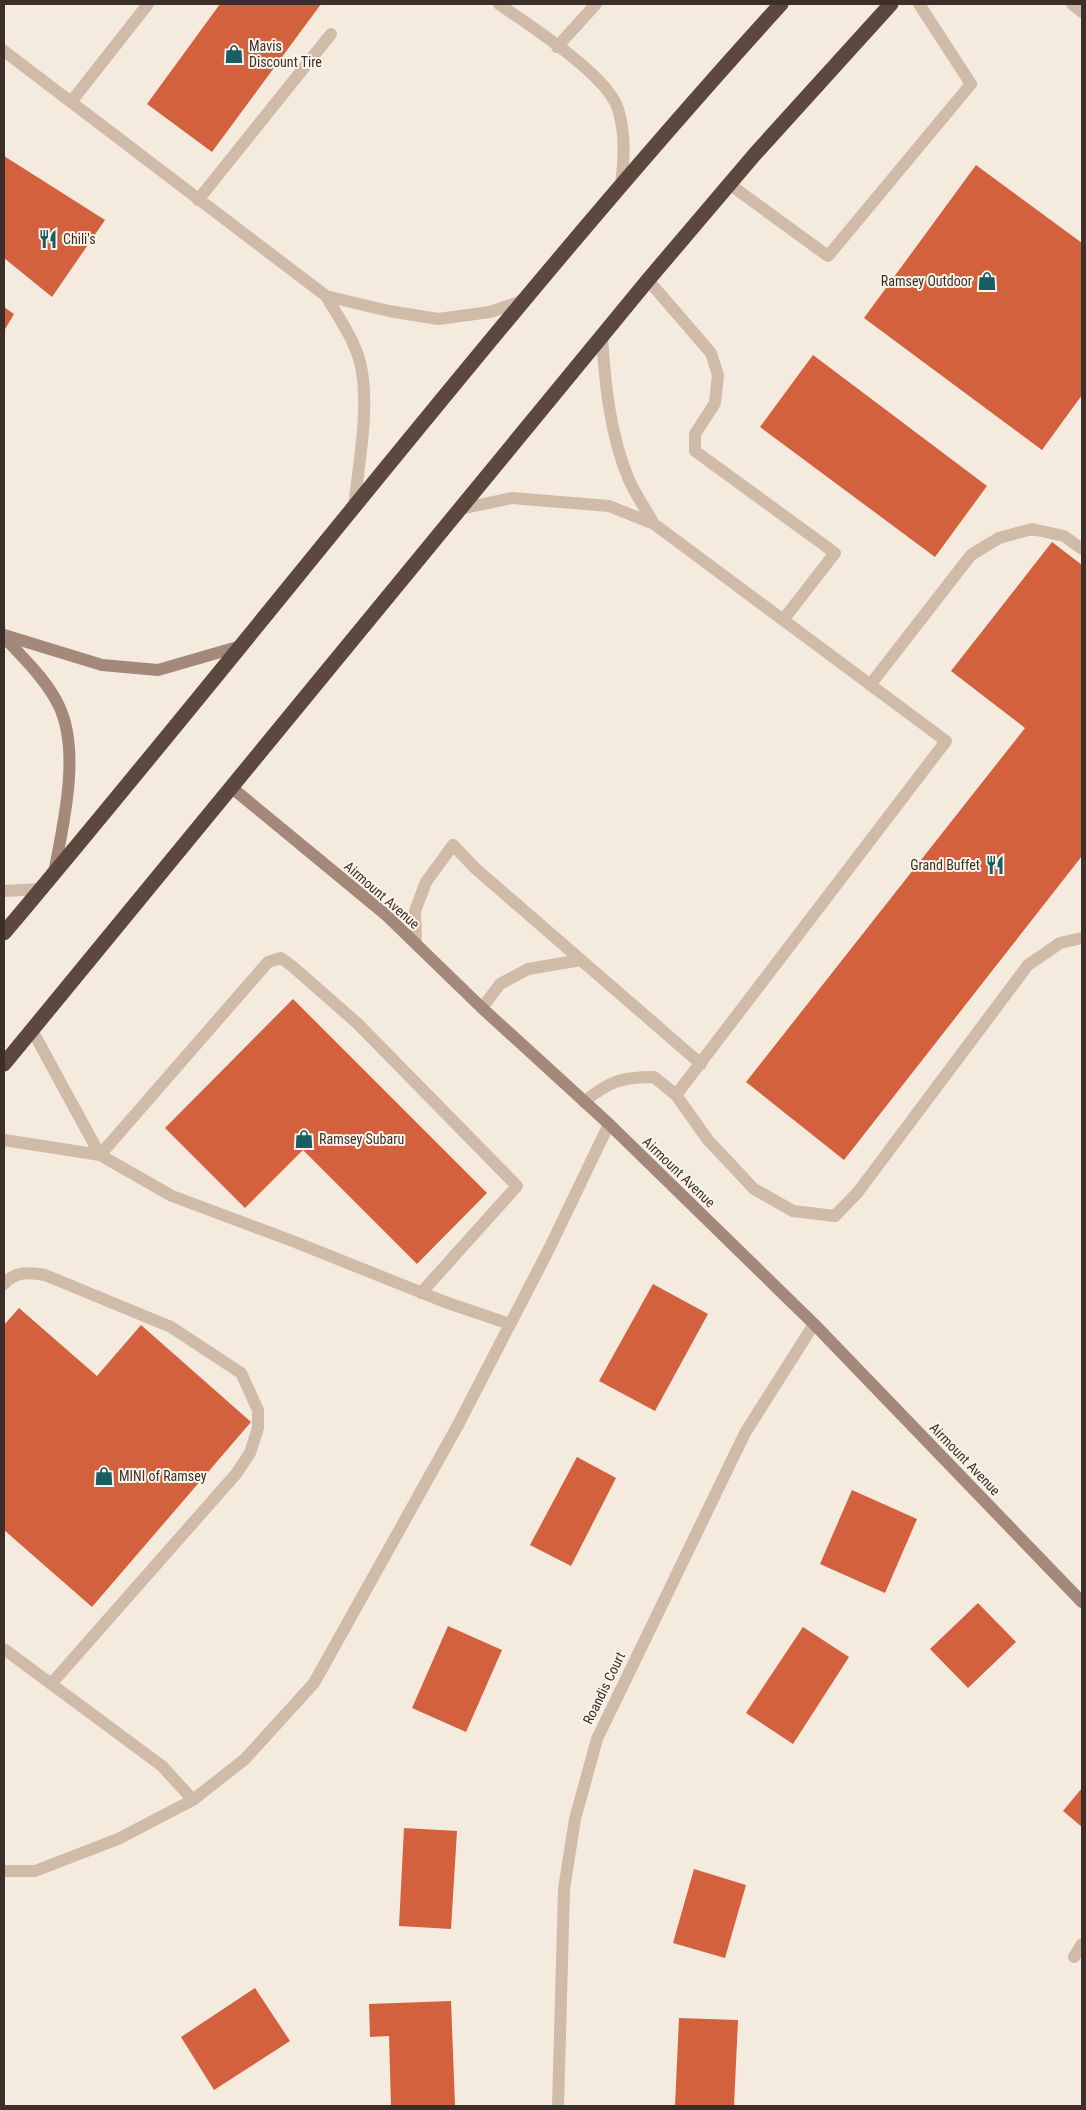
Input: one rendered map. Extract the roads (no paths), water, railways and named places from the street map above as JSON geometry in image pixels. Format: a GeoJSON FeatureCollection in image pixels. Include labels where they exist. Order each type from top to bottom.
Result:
{"type":"FeatureCollection","features":[{"type":"Feature","properties":{"kind":"highway"},"geometry":{"type":"LineString","coordinates":[[4,933],[621,185],[693,100],[781,4]]}},
{"type":"Feature","properties":{"kind":"highway"},"geometry":{"type":"LineString","coordinates":[[4,1064],[648,280],[729,184],[891,4]]}},
{"type":"Feature","properties":{"kind":"street"},"geometry":{"type":"LineString","coordinates":[[71,102],[148,4]]}},
{"type":"Feature","properties":{"kind":"street"},"geometry":{"type":"LineString","coordinates":[[499,4],[583,66],[609,90],[618,108],[625,149],[621,185]]}},
{"type":"Feature","properties":{"kind":"street"},"geometry":{"type":"LineString","coordinates":[[557,47],[596,4]]}},
{"type":"Feature","properties":{"kind":"street"},"geometry":{"type":"LineString","coordinates":[[729,184],[828,256],[971,84],[919,4]]}},
{"type":"Feature","properties":{"kind":"street"},"geometry":{"type":"LineString","coordinates":[[1072,4],[1082,12]]}},
{"type":"Feature","properties":{"kind":"street"},"geometry":{"type":"LineString","coordinates":[[198,200],[332,34]]}},
{"type":"Feature","properties":{"kind":"street"},"geometry":{"type":"LineString","coordinates":[[4,51],[326,296],[351,338],[362,371],[364,410],[354,509]]}},
{"type":"Feature","properties":{"kind":"street"},"geometry":{"type":"LineString","coordinates":[[648,280],[712,353],[718,375],[716,402],[695,434],[696,451],[836,553],[783,620]]}},
{"type":"Feature","properties":{"kind":"street"},"geometry":{"type":"LineString","coordinates":[[326,296],[389,311],[438,319],[490,312],[525,300]]}},
{"type":"Feature","properties":{"kind":"street"},"geometry":{"type":"LineString","coordinates":[[602,336],[605,381],[615,434],[629,480],[654,524]]}},
{"type":"Feature","properties":{"kind":"street"},"geometry":{"type":"LineString","coordinates":[[460,509],[512,498],[609,506],[654,524],[946,741],[676,1095]]}},
{"type":"Feature","properties":{"kind":"street"},"geometry":{"type":"LineString","coordinates":[[870,685],[972,555],[999,538],[1032,529],[1064,536],[1082,549]]}},
{"type":"Feature","properties":{"kind":"street"},"geometry":{"type":"LineString","coordinates":[[4,636],[102,665],[158,670],[241,646]]}},
{"type":"Feature","properties":{"kind":"street"},"geometry":{"type":"LineString","coordinates":[[4,636],[42,678],[60,707],[67,734],[70,785],[54,873]]}},
{"type":"Feature","properties":{"kind":"street","name":"Airmount Avenue"},"geometry":{"type":"LineString","coordinates":[[231,786],[385,914],[482,1008],[608,1124],[814,1324],[1082,1602]]}},
{"type":"Feature","properties":{"kind":"street"},"geometry":{"type":"LineString","coordinates":[[416,944],[415,911],[426,882],[453,845],[476,869],[701,1064]]}},
{"type":"Feature","properties":{"kind":"street"},"geometry":{"type":"LineString","coordinates":[[4,891],[41,889]]}},
{"type":"Feature","properties":{"kind":"street"},"geometry":{"type":"LineString","coordinates":[[584,1102],[602,1087],[627,1077],[654,1077],[676,1095],[708,1140],[754,1189],[793,1211],[835,1216],[858,1192],[1028,965],[1060,943],[1082,938]]}},
{"type":"Feature","properties":{"kind":"street"},"geometry":{"type":"LineString","coordinates":[[100,1155],[268,962],[281,958],[357,1023],[517,1186],[422,1293]]}},
{"type":"Feature","properties":{"kind":"street"},"geometry":{"type":"LineString","coordinates":[[482,1008],[500,984],[528,970],[581,960]]}},
{"type":"Feature","properties":{"kind":"street"},"geometry":{"type":"LineString","coordinates":[[32,1030],[100,1155]]}},
{"type":"Feature","properties":{"kind":"street"},"geometry":{"type":"LineString","coordinates":[[4,1870],[35,1871],[118,1839],[192,1800],[245,1758],[314,1683],[458,1425],[608,1124]]}},
{"type":"Feature","properties":{"kind":"street"},"geometry":{"type":"LineString","coordinates":[[4,1140],[100,1155],[172,1196],[422,1293],[510,1324]]}},
{"type":"Feature","properties":{"kind":"street"},"geometry":{"type":"LineString","coordinates":[[5,1279],[26,1272],[45,1275],[171,1327],[241,1373],[258,1410],[258,1428],[250,1453],[236,1474],[51,1684]]}},
{"type":"Feature","properties":{"kind":"street","name":"Roandis Court"},"geometry":{"type":"LineString","coordinates":[[558,2106],[564,1889],[575,1819],[596,1739],[745,1432],[814,1324]]}},
{"type":"Feature","properties":{"kind":"street"},"geometry":{"type":"LineString","coordinates":[[4,1649],[162,1766],[192,1800]]}},
{"type":"Feature","properties":{"kind":"street"},"geometry":{"type":"LineString","coordinates":[[1074,1957],[1082,1944]]}},
{"type":"Feature","properties":{"kind":"place","name":"Mavis Discount Tire"},"geometry":{"type":"Point","coordinates":[234,54]}},
{"type":"Feature","properties":{"kind":"place","name":"Chili's"},"geometry":{"type":"Point","coordinates":[48,239]}},
{"type":"Feature","properties":{"kind":"place","name":"Ramsey Outdoor"},"geometry":{"type":"Point","coordinates":[987,281]}},
{"type":"Feature","properties":{"kind":"place","name":"Grand Buffet"},"geometry":{"type":"Point","coordinates":[995,865]}},
{"type":"Feature","properties":{"kind":"place","name":"Ramsey Subaru"},"geometry":{"type":"Point","coordinates":[304,1139]}},
{"type":"Feature","properties":{"kind":"place","name":"MINI of Ramsey"},"geometry":{"type":"Point","coordinates":[104,1476]}}]}
